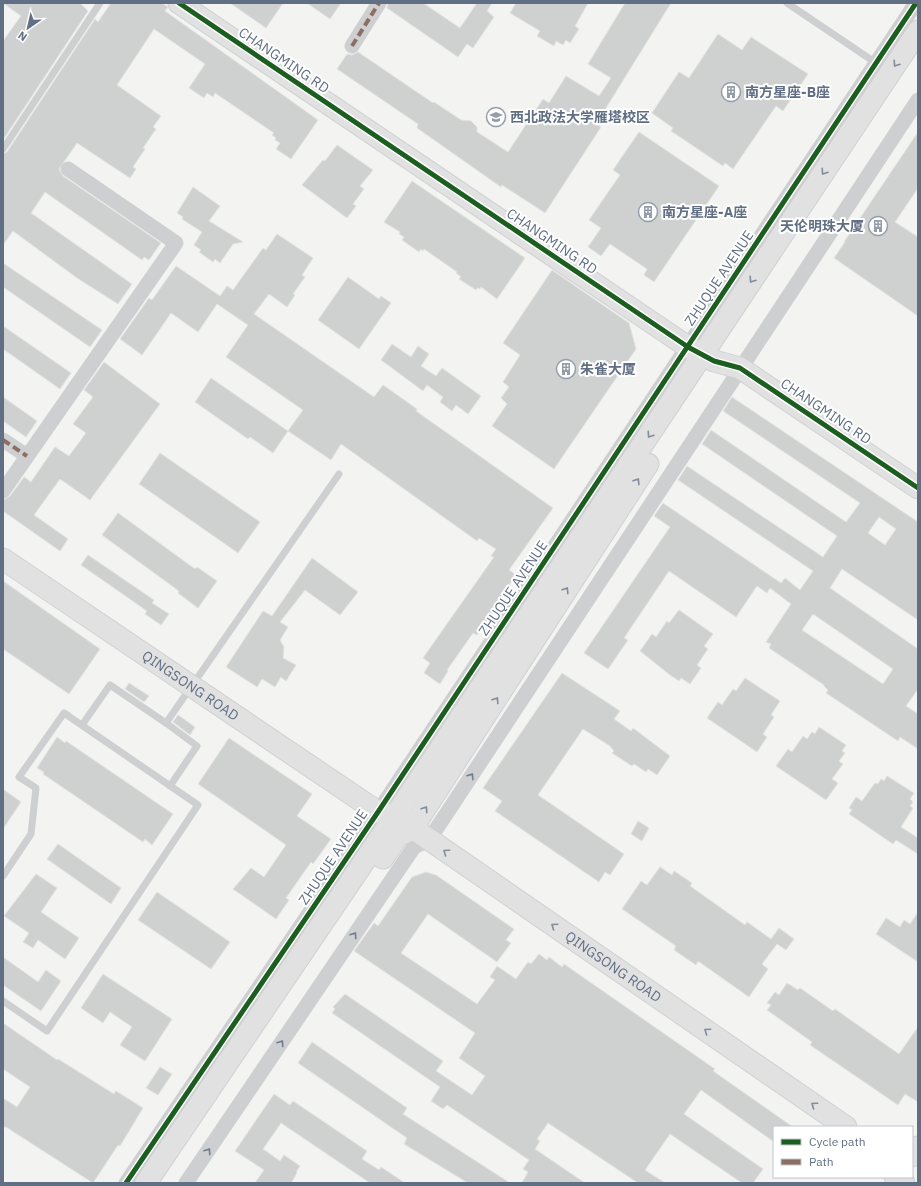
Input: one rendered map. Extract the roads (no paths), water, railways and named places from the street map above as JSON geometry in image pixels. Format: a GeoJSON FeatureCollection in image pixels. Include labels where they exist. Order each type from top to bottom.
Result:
{"type":"FeatureCollection","features":[{"type":"Feature","properties":{"kind":"main road","name":"CHANGMING RD"},"geometry":{"type":"LineString","coordinates":[[179,3],[701,355],[740,368],[918,488]]}},
{"type":"Feature","properties":{"kind":"main road","name":"ZHUQUE AVENUE"},"geometry":{"type":"LineString","coordinates":[[163,1183],[402,830],[694,370],[701,355],[918,31]]}},
{"type":"Feature","properties":{"kind":"main road","name":"ZHUQUE AVENUE"},"geometry":{"type":"LineString","coordinates":[[701,355],[918,56]]}},
{"type":"Feature","properties":{"kind":"main road","name":"QINGSONG ROAD"},"geometry":{"type":"LineString","coordinates":[[3,559],[402,830],[845,1126]]}},
{"type":"Feature","properties":{"kind":"main road","name":"ZHUQUE AVENUE"},"geometry":{"type":"LineString","coordinates":[[146,1183],[402,830]]}},
{"type":"Feature","properties":{"kind":"main road","name":"QINGSONG ROAD"},"geometry":{"type":"LineString","coordinates":[[402,830],[821,1126]]}},
{"type":"Feature","properties":{"kind":"street"},"geometry":{"type":"LineString","coordinates":[[352,46],[379,3]]}},
{"type":"Feature","properties":{"kind":"street","name":"ZHUQUE AVENUE"},"geometry":{"type":"LineString","coordinates":[[701,355],[876,63],[916,3]]}},
{"type":"Feature","properties":{"kind":"street","name":"ZHUQUE AVENUE"},"geometry":{"type":"LineString","coordinates":[[126,1183],[402,830],[740,368],[918,100]]}},
{"type":"Feature","properties":{"kind":"street"},"geometry":{"type":"LineString","coordinates":[[3,491],[176,243],[68,169]]}},
{"type":"Feature","properties":{"kind":"street"},"geometry":{"type":"LineString","coordinates":[[3,440],[27,456]]}},
{"type":"Feature","properties":{"kind":"street","name":"ZHUQUE AVENUE"},"geometry":{"type":"LineString","coordinates":[[186,1183],[402,830]]}},
{"type":"Feature","properties":{"kind":"lane"},"geometry":{"type":"LineString","coordinates":[[3,149],[100,3]]}},
{"type":"Feature","properties":{"kind":"lane"},"geometry":{"type":"LineString","coordinates":[[788,3],[876,63]]}},
{"type":"Feature","properties":{"kind":"lane"},"geometry":{"type":"LineString","coordinates":[[166,723],[338,474]]}},
{"type":"Feature","properties":{"kind":"lane"},"geometry":{"type":"LineString","coordinates":[[82,724],[110,685],[166,723],[197,746],[170,786]]}},
{"type":"Feature","properties":{"kind":"lane"},"geometry":{"type":"LineString","coordinates":[[3,876],[31,834],[36,788],[19,778],[64,713],[198,805],[47,1031],[3,1002]]}},
{"type":"Feature","properties":{"kind":"place","name":"南方星座-B座"},"geometry":{"type":"Point","coordinates":[731,92]}},
{"type":"Feature","properties":{"kind":"place","name":"西北政法大学雁塔校区"},"geometry":{"type":"Point","coordinates":[496,117]}},
{"type":"Feature","properties":{"kind":"place","name":"南方星座-A座"},"geometry":{"type":"Point","coordinates":[648,212]}},
{"type":"Feature","properties":{"kind":"place","name":"天伦明珠大厦"},"geometry":{"type":"Point","coordinates":[878,226]}},
{"type":"Feature","properties":{"kind":"place","name":"朱雀大厦"},"geometry":{"type":"Point","coordinates":[566,369]}}]}
